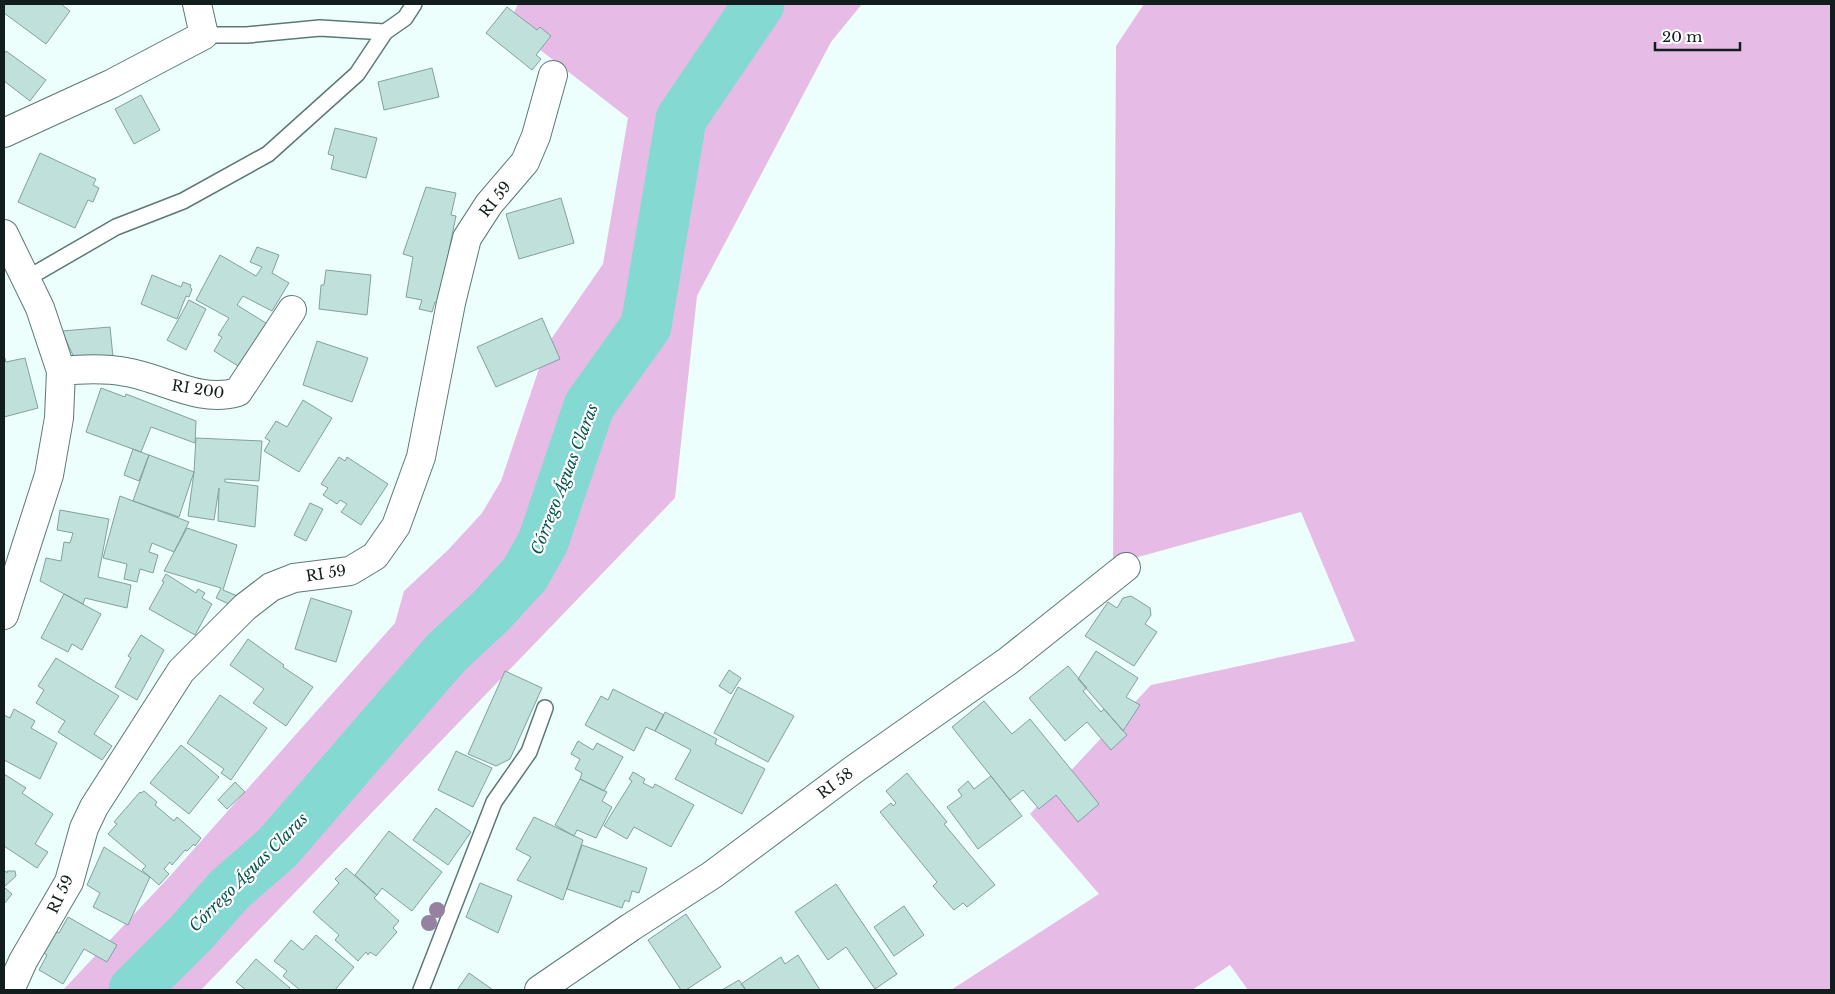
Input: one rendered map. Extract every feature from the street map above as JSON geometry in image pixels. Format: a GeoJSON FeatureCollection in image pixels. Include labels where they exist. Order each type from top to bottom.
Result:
{"type":"FeatureCollection","features":[{"type":"Feature","properties":{"kind":"street"},"geometry":{"type":"LineString","coordinates":[[4,133],[110,84],[204,35],[197,4]]}},
{"type":"Feature","properties":{"kind":"street","name":"RI 59"},"geometry":{"type":"LineString","coordinates":[[10,990],[69,882],[84,828],[94,807],[181,671],[245,607],[271,587],[294,578],[350,571],[375,556],[396,526],[421,456],[451,303],[467,238],[489,204],[525,162],[536,136],[553,75]]}},
{"type":"Feature","properties":{"kind":"street"},"geometry":{"type":"LineString","coordinates":[[4,234],[40,308],[61,371],[59,418],[49,475],[4,615]]}},
{"type":"Feature","properties":{"kind":"street","name":"RI 200"},"geometry":{"type":"LineString","coordinates":[[61,371],[86,369],[127,372],[184,390],[225,396],[238,392],[292,310]]}},
{"type":"Feature","properties":{"kind":"street","name":"RI 58"},"geometry":{"type":"LineString","coordinates":[[539,990],[631,927],[712,875],[853,770],[1008,661],[1126,567]]}},
{"type":"Feature","properties":{"kind":"lane"},"geometry":{"type":"LineString","coordinates":[[26,279],[116,226],[183,201],[268,154],[357,74],[385,32],[405,18],[414,4]]}},
{"type":"Feature","properties":{"kind":"lane"},"geometry":{"type":"LineString","coordinates":[[204,35],[247,35],[320,28],[385,32]]}},
{"type":"Feature","properties":{"kind":"lane"},"geometry":{"type":"LineString","coordinates":[[421,990],[494,802],[529,752],[545,708]]}},
{"type":"Feature","properties":{"kind":"shaded area"},"geometry":{"type":"Polygon","coordinates":[[[518,4],[862,4],[831,42],[697,296],[675,498],[201,990],[63,990],[170,876],[395,623],[404,591],[448,550],[482,513],[501,481],[547,345],[603,264],[628,118],[508,25],[518,4]]]}},
{"type":"Feature","properties":{"kind":"shaded area"},"geometry":{"type":"Polygon","coordinates":[[[1144,4],[1831,4],[1831,990],[1248,990],[1230,965],[1192,990],[951,990],[1099,894],[1030,814],[1151,685],[1355,641],[1301,512],[1113,564],[1116,46],[1144,4]]]}},
{"type":"Feature","properties":{"kind":"building"},"geometry":{"type":"Polygon","coordinates":[[[4,4],[61,4],[70,11],[46,44],[4,13],[4,4]]]}},
{"type":"Feature","properties":{"kind":"building"},"geometry":{"type":"Polygon","coordinates":[[[507,7],[537,30],[540,27],[551,36],[536,55],[541,59],[532,70],[486,33],[507,7]]]}},
{"type":"Feature","properties":{"kind":"building"},"geometry":{"type":"Polygon","coordinates":[[[6,51],[46,80],[30,101],[4,81],[4,54],[6,51]]]}},
{"type":"Feature","properties":{"kind":"building"},"geometry":{"type":"Polygon","coordinates":[[[432,68],[439,97],[384,110],[378,82],[432,68]]]}},
{"type":"Feature","properties":{"kind":"building"},"geometry":{"type":"Polygon","coordinates":[[[141,95],[160,130],[134,144],[115,109],[141,95]]]}},
{"type":"Feature","properties":{"kind":"building"},"geometry":{"type":"Polygon","coordinates":[[[335,128],[377,138],[366,178],[331,169],[334,156],[328,154],[335,128]]]}},
{"type":"Feature","properties":{"kind":"building"},"geometry":{"type":"Polygon","coordinates":[[[40,153],[96,179],[93,185],[99,188],[93,202],[88,200],[75,228],[18,202],[40,153]]]}},
{"type":"Feature","properties":{"kind":"building"},"geometry":{"type":"Polygon","coordinates":[[[426,187],[456,193],[451,215],[456,216],[443,280],[442,304],[435,302],[432,312],[419,309],[422,300],[406,297],[413,257],[403,254],[426,187]]]}},
{"type":"Feature","properties":{"kind":"building"},"geometry":{"type":"Polygon","coordinates":[[[561,198],[574,243],[519,259],[506,214],[561,198]]]}},
{"type":"Feature","properties":{"kind":"building"},"geometry":{"type":"Polygon","coordinates":[[[257,247],[279,255],[272,273],[289,283],[272,311],[243,296],[237,305],[269,325],[251,354],[247,352],[238,366],[214,351],[222,337],[218,335],[229,318],[196,300],[220,255],[256,276],[262,267],[250,262],[257,247]]]}},
{"type":"Feature","properties":{"kind":"building"},"geometry":{"type":"Polygon","coordinates":[[[326,270],[371,275],[367,315],[319,309],[321,285],[324,285],[326,270]]]}},
{"type":"Feature","properties":{"kind":"building"},"geometry":{"type":"Polygon","coordinates":[[[152,275],[181,287],[183,282],[191,285],[192,289],[189,297],[186,296],[177,319],[141,304],[152,275]]]}},
{"type":"Feature","properties":{"kind":"building"},"geometry":{"type":"Polygon","coordinates":[[[189,300],[206,309],[186,350],[167,340],[189,300]]]}},
{"type":"Feature","properties":{"kind":"building"},"geometry":{"type":"Polygon","coordinates":[[[542,318],[560,359],[496,387],[477,347],[542,318]]]}},
{"type":"Feature","properties":{"kind":"building"},"geometry":{"type":"Polygon","coordinates":[[[110,327],[113,357],[76,362],[62,331],[110,327]]]}},
{"type":"Feature","properties":{"kind":"building"},"geometry":{"type":"Polygon","coordinates":[[[317,341],[368,358],[352,402],[303,385],[317,341]]]}},
{"type":"Feature","properties":{"kind":"building"},"geometry":{"type":"Polygon","coordinates":[[[4,355],[6,362],[25,358],[38,408],[4,417],[4,355]]]}},
{"type":"Feature","properties":{"kind":"building"},"geometry":{"type":"Polygon","coordinates":[[[101,388],[125,397],[126,394],[196,421],[195,443],[151,427],[141,452],[86,432],[101,388]]]}},
{"type":"Feature","properties":{"kind":"building"},"geometry":{"type":"Polygon","coordinates":[[[303,400],[332,418],[299,472],[264,451],[270,441],[265,438],[276,421],[287,427],[303,400]]]}},
{"type":"Feature","properties":{"kind":"building"},"geometry":{"type":"Polygon","coordinates":[[[196,438],[262,441],[259,481],[225,479],[225,482],[258,486],[255,527],[218,521],[219,488],[214,520],[188,516],[196,438]]]}},
{"type":"Feature","properties":{"kind":"building"},"geometry":{"type":"Polygon","coordinates":[[[133,449],[149,455],[139,481],[124,475],[133,449]]]}},
{"type":"Feature","properties":{"kind":"building"},"geometry":{"type":"Polygon","coordinates":[[[149,455],[194,472],[179,517],[133,501],[149,455]]]}},
{"type":"Feature","properties":{"kind":"building"},"geometry":{"type":"Polygon","coordinates":[[[339,457],[345,461],[347,457],[388,484],[361,525],[341,512],[347,504],[340,500],[337,504],[323,495],[328,488],[321,484],[339,457]]]}},
{"type":"Feature","properties":{"kind":"building"},"geometry":{"type":"Polygon","coordinates":[[[120,496],[189,522],[174,552],[152,543],[149,552],[158,555],[153,573],[140,569],[137,582],[124,579],[127,564],[103,558],[120,496]]]}},
{"type":"Feature","properties":{"kind":"building"},"geometry":{"type":"Polygon","coordinates":[[[310,503],[323,509],[306,541],[294,535],[310,503]]]}},
{"type":"Feature","properties":{"kind":"building"},"geometry":{"type":"Polygon","coordinates":[[[60,510],[109,519],[98,577],[131,585],[127,608],[85,598],[83,604],[40,581],[46,558],[61,561],[64,542],[70,543],[73,533],[57,530],[60,510]]]}},
{"type":"Feature","properties":{"kind":"building"},"geometry":{"type":"Polygon","coordinates":[[[187,528],[237,545],[223,590],[240,597],[231,605],[216,598],[221,588],[164,571],[187,528]]]}},
{"type":"Feature","properties":{"kind":"building"},"geometry":{"type":"Polygon","coordinates":[[[166,574],[196,593],[198,589],[205,593],[202,598],[212,604],[195,635],[149,609],[164,582],[162,581],[166,574]]]}},
{"type":"Feature","properties":{"kind":"building"},"geometry":{"type":"Polygon","coordinates":[[[64,594],[101,614],[82,650],[72,644],[68,652],[41,638],[64,594]]]}},
{"type":"Feature","properties":{"kind":"building"},"geometry":{"type":"Polygon","coordinates":[[[1131,596],[1150,608],[1151,615],[1145,624],[1157,632],[1134,666],[1085,636],[1108,602],[1117,608],[1123,598],[1131,596]]]}},
{"type":"Feature","properties":{"kind":"building"},"geometry":{"type":"Polygon","coordinates":[[[311,598],[352,611],[336,662],[295,649],[311,598]]]}},
{"type":"Feature","properties":{"kind":"building"},"geometry":{"type":"Polygon","coordinates":[[[141,635],[164,650],[137,700],[115,687],[131,658],[128,656],[141,635]]]}},
{"type":"Feature","properties":{"kind":"building"},"geometry":{"type":"Polygon","coordinates":[[[248,639],[284,665],[283,667],[313,687],[286,726],[253,703],[264,689],[230,665],[248,639]]]}},
{"type":"Feature","properties":{"kind":"building"},"geometry":{"type":"Polygon","coordinates":[[[1096,651],[1138,678],[1126,697],[1140,705],[1123,731],[1078,679],[1096,651]]]}},
{"type":"Feature","properties":{"kind":"building"},"geometry":{"type":"Polygon","coordinates":[[[56,658],[119,696],[94,734],[112,746],[102,760],[58,732],[65,721],[36,703],[44,690],[38,686],[56,658]]]}},
{"type":"Feature","properties":{"kind":"building"},"geometry":{"type":"Polygon","coordinates":[[[1068,666],[1087,688],[1083,691],[1101,712],[1104,709],[1127,735],[1111,750],[1087,722],[1065,741],[1029,698],[1068,666]]]}},
{"type":"Feature","properties":{"kind":"building"},"geometry":{"type":"Polygon","coordinates":[[[729,670],[741,678],[731,694],[719,686],[729,670]]]}},
{"type":"Feature","properties":{"kind":"building"},"geometry":{"type":"Polygon","coordinates":[[[505,671],[542,688],[510,759],[496,766],[468,754],[505,671]]]}},
{"type":"Feature","properties":{"kind":"building"},"geometry":{"type":"Polygon","coordinates":[[[738,687],[794,716],[768,762],[714,733],[738,687]]]}},
{"type":"Feature","properties":{"kind":"building"},"geometry":{"type":"Polygon","coordinates":[[[613,689],[664,715],[655,731],[646,727],[634,751],[585,725],[601,696],[608,700],[613,689]]]}},
{"type":"Feature","properties":{"kind":"building"},"geometry":{"type":"Polygon","coordinates":[[[220,695],[267,728],[231,780],[221,773],[224,769],[187,743],[220,695]]]}},
{"type":"Feature","properties":{"kind":"building"},"geometry":{"type":"Polygon","coordinates":[[[984,701],[1012,734],[1030,719],[1099,804],[1078,822],[1056,795],[1039,809],[1023,790],[1010,800],[952,727],[984,701]]]}},
{"type":"Feature","properties":{"kind":"building"},"geometry":{"type":"Polygon","coordinates":[[[14,709],[35,721],[31,728],[57,743],[40,779],[4,760],[4,715],[10,718],[14,709]]]}},
{"type":"Feature","properties":{"kind":"building"},"geometry":{"type":"Polygon","coordinates":[[[665,712],[717,739],[715,744],[765,769],[742,814],[675,779],[691,750],[655,731],[665,712]]]}},
{"type":"Feature","properties":{"kind":"building"},"geometry":{"type":"Polygon","coordinates":[[[578,741],[593,750],[597,743],[623,757],[604,791],[580,779],[582,773],[575,769],[580,759],[571,754],[578,741]]]}},
{"type":"Feature","properties":{"kind":"building"},"geometry":{"type":"Polygon","coordinates":[[[181,745],[219,777],[189,814],[150,783],[181,745]]]}},
{"type":"Feature","properties":{"kind":"building"},"geometry":{"type":"Polygon","coordinates":[[[456,751],[492,768],[473,807],[438,790],[456,751]]]}},
{"type":"Feature","properties":{"kind":"building"},"geometry":{"type":"Polygon","coordinates":[[[633,772],[645,779],[643,783],[653,788],[655,784],[694,805],[671,847],[634,827],[627,839],[604,826],[632,781],[629,779],[633,772]]]}},
{"type":"Feature","properties":{"kind":"building"},"geometry":{"type":"Polygon","coordinates":[[[907,773],[947,822],[944,824],[995,885],[967,907],[963,903],[954,910],[933,886],[937,882],[880,812],[891,803],[893,806],[896,803],[886,791],[907,773]]]}},
{"type":"Feature","properties":{"kind":"building"},"geometry":{"type":"Polygon","coordinates":[[[4,774],[26,788],[22,793],[53,814],[35,844],[48,852],[37,868],[4,846],[4,774]]]}},
{"type":"Feature","properties":{"kind":"building"},"geometry":{"type":"Polygon","coordinates":[[[991,776],[1022,816],[978,849],[947,807],[962,796],[958,790],[968,781],[974,789],[991,776]]]}},
{"type":"Feature","properties":{"kind":"building"},"geometry":{"type":"Polygon","coordinates":[[[580,779],[607,792],[602,801],[612,807],[596,838],[577,830],[574,836],[555,825],[580,779]]]}},
{"type":"Feature","properties":{"kind":"building"},"geometry":{"type":"Polygon","coordinates":[[[235,782],[245,792],[227,809],[218,800],[235,782]]]}},
{"type":"Feature","properties":{"kind":"building"},"geometry":{"type":"Polygon","coordinates":[[[144,791],[157,802],[155,805],[174,821],[177,817],[201,838],[195,846],[194,844],[187,851],[185,850],[172,865],[170,862],[164,869],[169,874],[159,885],[142,870],[146,866],[108,834],[117,824],[114,822],[140,792],[144,791]]]}},
{"type":"Feature","properties":{"kind":"building"},"geometry":{"type":"Polygon","coordinates":[[[436,808],[471,832],[448,865],[413,840],[436,808]]]}},
{"type":"Feature","properties":{"kind":"building"},"geometry":{"type":"Polygon","coordinates":[[[534,817],[583,840],[563,900],[517,880],[531,857],[516,849],[534,817]]]}},
{"type":"Feature","properties":{"kind":"building"},"geometry":{"type":"Polygon","coordinates":[[[389,831],[442,872],[412,911],[382,888],[377,895],[355,875],[389,831]]]}},
{"type":"Feature","properties":{"kind":"building"},"geometry":{"type":"Polygon","coordinates":[[[582,845],[647,868],[639,893],[632,891],[629,902],[625,900],[622,908],[567,889],[582,845]]]}},
{"type":"Feature","properties":{"kind":"building"},"geometry":{"type":"Polygon","coordinates":[[[104,847],[150,877],[128,925],[93,907],[100,893],[87,885],[104,847]]]}},
{"type":"Feature","properties":{"kind":"building"},"geometry":{"type":"Polygon","coordinates":[[[346,868],[377,895],[374,898],[399,921],[393,928],[397,932],[376,956],[370,952],[368,955],[366,952],[358,961],[335,940],[339,935],[313,912],[339,883],[335,879],[346,868]]]}},
{"type":"Feature","properties":{"kind":"building"},"geometry":{"type":"Polygon","coordinates":[[[4,870],[7,873],[7,871],[15,871],[16,876],[4,887],[4,870]]]}},
{"type":"Feature","properties":{"kind":"building"},"geometry":{"type":"Polygon","coordinates":[[[480,883],[512,896],[498,933],[466,917],[480,883]]]}},
{"type":"Feature","properties":{"kind":"building"},"geometry":{"type":"Polygon","coordinates":[[[836,884],[897,974],[875,989],[846,947],[828,960],[795,912],[836,884]]]}},
{"type":"Feature","properties":{"kind":"building"},"geometry":{"type":"Polygon","coordinates":[[[4,887],[12,894],[4,904],[4,887]]]}},
{"type":"Feature","properties":{"kind":"building"},"geometry":{"type":"Polygon","coordinates":[[[904,906],[924,935],[894,956],[874,927],[904,906]]]}},
{"type":"Feature","properties":{"kind":"building"},"geometry":{"type":"Polygon","coordinates":[[[686,914],[721,967],[686,990],[681,990],[648,940],[686,914]]]}},
{"type":"Feature","properties":{"kind":"building"},"geometry":{"type":"Polygon","coordinates":[[[68,917],[117,945],[107,962],[84,949],[63,984],[39,970],[47,955],[42,952],[54,930],[59,933],[68,917]]]}},
{"type":"Feature","properties":{"kind":"building"},"geometry":{"type":"Polygon","coordinates":[[[316,935],[354,967],[335,990],[300,990],[283,976],[287,971],[274,961],[291,940],[303,950],[316,935]]]}},
{"type":"Feature","properties":{"kind":"building"},"geometry":{"type":"Polygon","coordinates":[[[798,955],[820,990],[746,990],[741,984],[781,957],[785,964],[798,955]]]}},
{"type":"Feature","properties":{"kind":"building"},"geometry":{"type":"Polygon","coordinates":[[[256,959],[290,988],[288,990],[246,990],[236,982],[256,959]]]}},
{"type":"Feature","properties":{"kind":"building"},"geometry":{"type":"Polygon","coordinates":[[[469,973],[493,990],[457,990],[469,973]]]}},
{"type":"Feature","properties":{"kind":"building"},"geometry":{"type":"Polygon","coordinates":[[[739,980],[746,990],[722,990],[739,980]]]}},
{"type":"Feature","properties":{"kind":"waterway","name":"Córrego Águas Claras"},"geometry":{"type":"LineString","coordinates":[[134,990],[191,933],[229,890],[278,847],[446,653],[491,611],[525,574],[543,542],[589,406],[646,326],[681,119],[759,4]]}}]}
